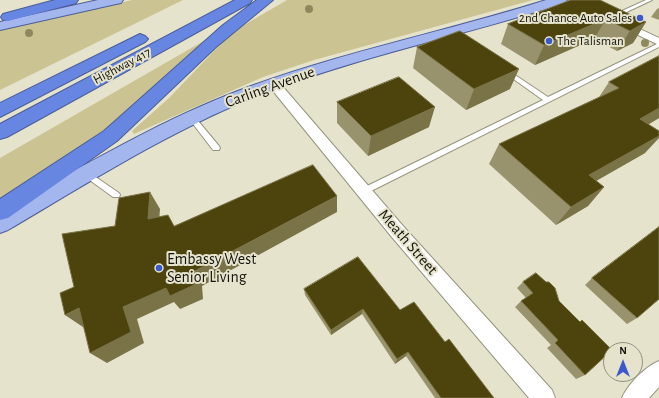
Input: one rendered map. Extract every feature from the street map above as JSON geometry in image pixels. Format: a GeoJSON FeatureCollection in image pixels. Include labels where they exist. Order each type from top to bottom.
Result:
{"type":"FeatureCollection","features":[{"type":"Feature","properties":{"kind":"highway"},"geometry":{"type":"LineString","coordinates":[[3,20],[71,0]]}},
{"type":"Feature","properties":{"kind":"highway"},"geometry":{"type":"LineString","coordinates":[[0,111],[216,0]]}},
{"type":"Feature","properties":{"kind":"highway","name":"Highway 417"},"geometry":{"type":"LineString","coordinates":[[0,132],[245,0]]}},
{"type":"Feature","properties":{"kind":"highway"},"geometry":{"type":"LineString","coordinates":[[0,211],[113,134],[155,98],[216,38],[240,17],[266,0]]}},
{"type":"Feature","properties":{"kind":"main road"},"geometry":{"type":"LineString","coordinates":[[3,20],[91,0]]}},
{"type":"Feature","properties":{"kind":"main road"},"geometry":{"type":"LineString","coordinates":[[3,20],[116,0]]}},
{"type":"Feature","properties":{"kind":"main road","name":"Carling Avenue"},"geometry":{"type":"LineString","coordinates":[[0,223],[87,174],[192,118],[273,84],[310,71],[497,21],[560,0]]}},
{"type":"Feature","properties":{"kind":"street"},"geometry":{"type":"LineString","coordinates":[[606,16],[659,43]]}},
{"type":"Feature","properties":{"kind":"street","name":"Meath Street"},"geometry":{"type":"LineString","coordinates":[[273,84],[544,398]]}},
{"type":"Feature","properties":{"kind":"street"},"geometry":{"type":"LineString","coordinates":[[633,398],[659,372]]}},
{"type":"Feature","properties":{"kind":"lane"},"geometry":{"type":"LineString","coordinates":[[606,16],[650,0]]}},
{"type":"Feature","properties":{"kind":"lane"},"geometry":{"type":"LineString","coordinates":[[364,191],[659,43]]}},
{"type":"Feature","properties":{"kind":"lane"},"geometry":{"type":"LineString","coordinates":[[502,69],[548,100]]}},
{"type":"Feature","properties":{"kind":"lane"},"geometry":{"type":"LineString","coordinates":[[192,118],[216,148]]}},
{"type":"Feature","properties":{"kind":"lane"},"geometry":{"type":"LineString","coordinates":[[87,174],[116,195]]}},
{"type":"Feature","properties":{"kind":"shaded area"},"geometry":{"type":"Polygon","coordinates":[[[132,0],[183,0],[0,90],[0,30],[132,0]]]}},
{"type":"Feature","properties":{"kind":"shaded area"},"geometry":{"type":"Polygon","coordinates":[[[287,0],[533,0],[314,60],[263,77],[134,134],[132,131],[169,98],[232,32],[287,0]]]}},
{"type":"Feature","properties":{"kind":"shaded area"},"geometry":{"type":"Polygon","coordinates":[[[214,35],[128,116],[0,200],[0,158],[214,35]]]}},
{"type":"Feature","properties":{"kind":"building"},"geometry":{"type":"Polygon","coordinates":[[[571,0],[600,0],[646,22],[630,31],[606,19],[544,45],[508,24],[571,0]]]}},
{"type":"Feature","properties":{"kind":"building"},"geometry":{"type":"Polygon","coordinates":[[[460,31],[519,69],[474,89],[417,47],[460,31]]]}},
{"type":"Feature","properties":{"kind":"building"},"geometry":{"type":"Polygon","coordinates":[[[659,56],[659,108],[640,119],[659,131],[659,136],[589,175],[604,187],[571,207],[499,144],[619,88],[609,82],[659,56]]]}},
{"type":"Feature","properties":{"kind":"building"},"geometry":{"type":"Polygon","coordinates":[[[399,77],[435,107],[371,136],[337,102],[399,77]]]}},
{"type":"Feature","properties":{"kind":"building","name":"Embassy West Senior Living"},"geometry":{"type":"Polygon","coordinates":[[[313,165],[337,196],[193,272],[194,285],[170,296],[166,288],[123,307],[131,332],[90,353],[79,308],[65,315],[60,293],[74,287],[62,234],[115,226],[119,198],[150,192],[148,219],[168,215],[174,226],[313,165]]]}},
{"type":"Feature","properties":{"kind":"building"},"geometry":{"type":"Polygon","coordinates":[[[659,227],[659,299],[637,318],[592,278],[659,227]]]}},
{"type":"Feature","properties":{"kind":"building"},"geometry":{"type":"Polygon","coordinates":[[[358,257],[400,310],[414,302],[445,342],[449,339],[494,398],[441,398],[408,352],[397,359],[363,309],[331,330],[304,289],[358,257]]]}},
{"type":"Feature","properties":{"kind":"building"},"geometry":{"type":"Polygon","coordinates":[[[536,273],[546,282],[549,282],[555,288],[559,301],[580,322],[582,320],[604,342],[603,358],[585,375],[555,343],[558,340],[521,301],[533,293],[523,282],[536,273]]]}},
{"type":"Feature","properties":{"kind":"place","name":"2nd Chance Auto Sales"},"geometry":{"type":"Point","coordinates":[640,18]}},
{"type":"Feature","properties":{"kind":"place","name":"The Talisman"},"geometry":{"type":"Point","coordinates":[549,41]}},
{"type":"Feature","properties":{"kind":"place","name":"Embassy West Senior Living"},"geometry":{"type":"Point","coordinates":[159,268]}}]}
